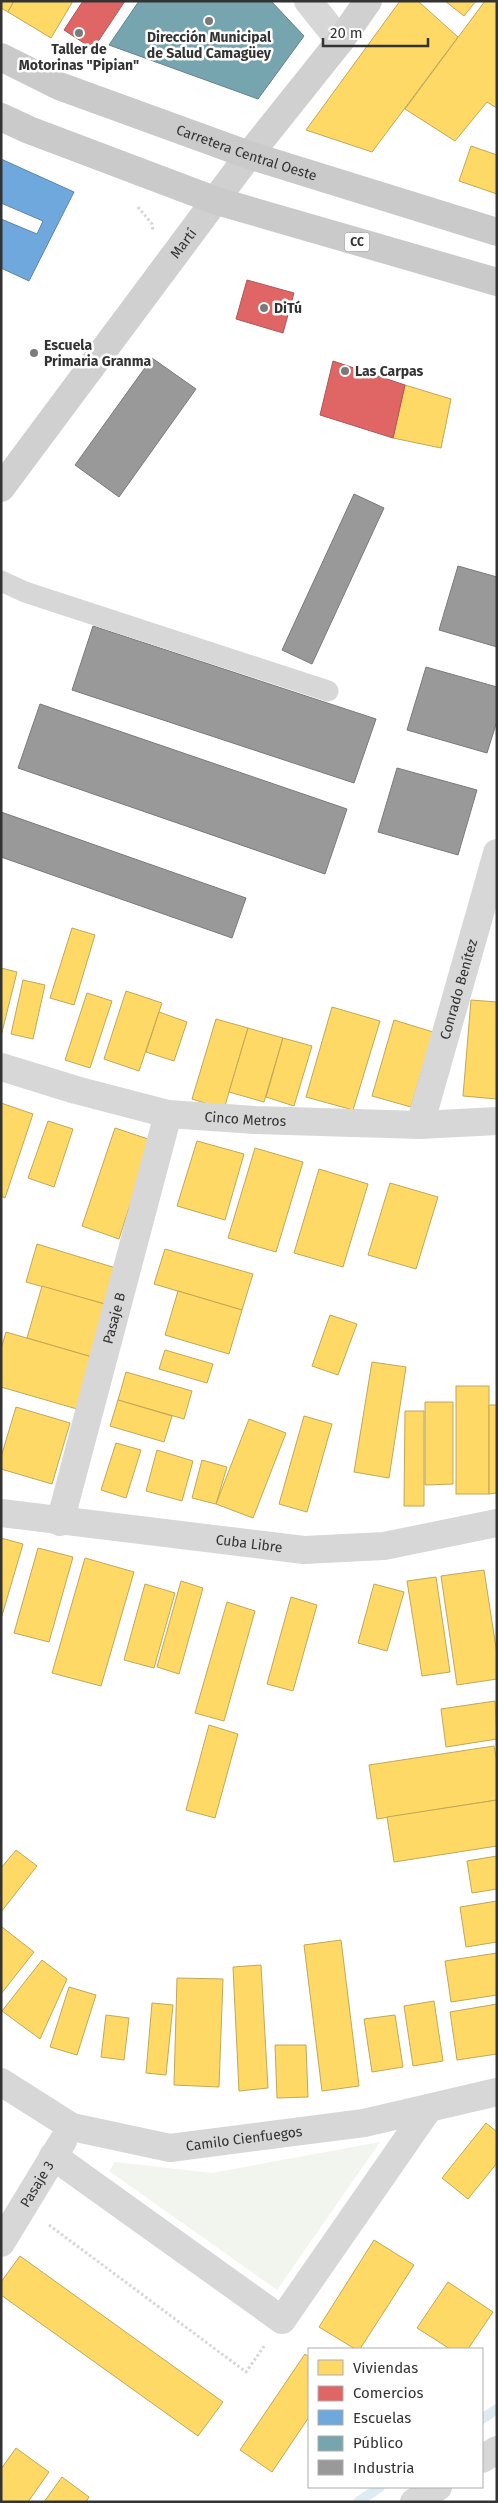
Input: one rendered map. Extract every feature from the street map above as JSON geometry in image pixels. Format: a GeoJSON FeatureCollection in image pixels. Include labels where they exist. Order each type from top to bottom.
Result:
{"type":"FeatureCollection","features":[{"type":"Feature","properties":{"kind":"main road","name":"Carretera Central Oeste"},"geometry":{"type":"LineString","coordinates":[[1,57],[59,86],[249,155],[497,232]]}},
{"type":"Feature","properties":{"kind":"main road","name":"CC"},"geometry":{"type":"LineString","coordinates":[[1,117],[29,130],[217,201],[497,282]]}},
{"type":"Feature","properties":{"kind":"street"},"geometry":{"type":"LineString","coordinates":[[308,1],[340,41]]}},
{"type":"Feature","properties":{"kind":"street","name":"Martí"},"geometry":{"type":"LineString","coordinates":[[1,488],[217,201],[249,155],[340,41],[368,1]]}},
{"type":"Feature","properties":{"kind":"street","name":"Conrado Benítez"},"geometry":{"type":"LineString","coordinates":[[420,1125],[497,853]]}},
{"type":"Feature","properties":{"kind":"street","name":"Cinco Metros"},"geometry":{"type":"LineString","coordinates":[[1,1067],[168,1114],[255,1120],[420,1125],[497,1121]]}},
{"type":"Feature","properties":{"kind":"street","name":"Pasaje B"},"geometry":{"type":"LineString","coordinates":[[60,1522],[168,1114]]}},
{"type":"Feature","properties":{"kind":"street","name":"Cuba Libre"},"geometry":{"type":"LineString","coordinates":[[1,1513],[60,1522],[240,1540],[304,1550],[384,1546],[497,1523]]}},
{"type":"Feature","properties":{"kind":"street","name":"Camilo Cienfuegos"},"geometry":{"type":"LineString","coordinates":[[1,2082],[72,2127],[170,2148],[364,2122],[497,2092]]}},
{"type":"Feature","properties":{"kind":"street"},"geometry":{"type":"LineString","coordinates":[[53,2156],[282,2320],[428,2108]]}},
{"type":"Feature","properties":{"kind":"street","name":"Pasaje 3"},"geometry":{"type":"LineString","coordinates":[[1,2243],[72,2127]]}},
{"type":"Feature","properties":{"kind":"street"},"geometry":{"type":"LineString","coordinates":[[483,2458],[497,2450]]}},
{"type":"Feature","properties":{"kind":"street"},"geometry":{"type":"LineString","coordinates":[[414,2502],[436,2488]]}},
{"type":"Feature","properties":{"kind":"lane"},"geometry":{"type":"LineString","coordinates":[[1,581],[25,592],[328,691]]}},
{"type":"Feature","properties":{"kind":"path"},"geometry":{"type":"LineString","coordinates":[[22,2206],[246,2372],[282,2320]]}},
{"type":"Feature","properties":{"kind":"shaded area"},"geometry":{"type":"Polygon","coordinates":[[[380,2142],[277,2290],[109,2171],[115,2162],[212,2173],[380,2142]]]}},
{"type":"Feature","properties":{"kind":"building: Viviendas"},"geometry":{"type":"Polygon","coordinates":[[[1,1],[14,1],[8,12],[1,8],[1,1]]]}},
{"type":"Feature","properties":{"kind":"building: Viviendas"},"geometry":{"type":"Polygon","coordinates":[[[14,1],[73,1],[51,38],[8,12],[14,1]]]}},
{"type":"Feature","properties":{"kind":"building: Viviendas"},"geometry":{"type":"Polygon","coordinates":[[[400,1],[418,1],[458,37],[372,152],[306,130],[400,1]]]}},
{"type":"Feature","properties":{"kind":"building: Viviendas"},"geometry":{"type":"Polygon","coordinates":[[[445,1],[476,1],[464,16],[445,1]]]}},
{"type":"Feature","properties":{"kind":"building: Viviendas"},"geometry":{"type":"Polygon","coordinates":[[[485,1],[497,1],[497,108],[487,102],[455,141],[405,109],[485,1]]]}},
{"type":"Feature","properties":{"kind":"building: Viviendas"},"geometry":{"type":"Polygon","coordinates":[[[471,146],[497,155],[497,194],[459,181],[471,146]]]}},
{"type":"Feature","properties":{"kind":"building: Viviendas"},"geometry":{"type":"Polygon","coordinates":[[[405,385],[451,399],[441,448],[393,438],[405,385]]]}},
{"type":"Feature","properties":{"kind":"building: Viviendas"},"geometry":{"type":"Polygon","coordinates":[[[72,928],[95,935],[74,1005],[50,998],[72,928]]]}},
{"type":"Feature","properties":{"kind":"building: Viviendas"},"geometry":{"type":"Polygon","coordinates":[[[1,968],[17,972],[1,1036],[1,968]]]}},
{"type":"Feature","properties":{"kind":"building: Viviendas"},"geometry":{"type":"Polygon","coordinates":[[[23,980],[45,985],[33,1039],[11,1034],[23,980]]]}},
{"type":"Feature","properties":{"kind":"building: Viviendas"},"geometry":{"type":"Polygon","coordinates":[[[126,991],[162,1003],[139,1071],[104,1059],[126,991]]]}},
{"type":"Feature","properties":{"kind":"building: Viviendas"},"geometry":{"type":"Polygon","coordinates":[[[87,993],[112,1001],[90,1068],[65,1060],[87,993]]]}},
{"type":"Feature","properties":{"kind":"building: Viviendas"},"geometry":{"type":"Polygon","coordinates":[[[471,1000],[497,1002],[497,1099],[463,1096],[471,1000]]]}},
{"type":"Feature","properties":{"kind":"building: Viviendas"},"geometry":{"type":"Polygon","coordinates":[[[332,1007],[380,1021],[353,1110],[306,1097],[332,1007]]]}},
{"type":"Feature","properties":{"kind":"building: Viviendas"},"geometry":{"type":"Polygon","coordinates":[[[159,1012],[187,1022],[174,1061],[146,1052],[159,1012]]]}},
{"type":"Feature","properties":{"kind":"building: Viviendas"},"geometry":{"type":"Polygon","coordinates":[[[216,1019],[248,1028],[224,1109],[192,1099],[216,1019]]]}},
{"type":"Feature","properties":{"kind":"building: Viviendas"},"geometry":{"type":"Polygon","coordinates":[[[394,1020],[433,1032],[411,1107],[372,1096],[394,1020]]]}},
{"type":"Feature","properties":{"kind":"building: Viviendas"},"geometry":{"type":"Polygon","coordinates":[[[248,1028],[283,1038],[264,1102],[229,1092],[248,1028]]]}},
{"type":"Feature","properties":{"kind":"building: Viviendas"},"geometry":{"type":"Polygon","coordinates":[[[283,1038],[312,1046],[294,1106],[266,1097],[283,1038]]]}},
{"type":"Feature","properties":{"kind":"building: Viviendas"},"geometry":{"type":"Polygon","coordinates":[[[1,1103],[33,1114],[5,1198],[1,1196],[1,1103]]]}},
{"type":"Feature","properties":{"kind":"building: Viviendas"},"geometry":{"type":"Polygon","coordinates":[[[48,1121],[73,1129],[54,1187],[28,1178],[48,1121]]]}},
{"type":"Feature","properties":{"kind":"building: Viviendas"},"geometry":{"type":"Polygon","coordinates":[[[115,1128],[151,1140],[119,1239],[82,1226],[115,1128]]]}},
{"type":"Feature","properties":{"kind":"building: Viviendas"},"geometry":{"type":"Polygon","coordinates":[[[197,1141],[244,1154],[225,1220],[177,1206],[197,1141]]]}},
{"type":"Feature","properties":{"kind":"building: Viviendas"},"geometry":{"type":"Polygon","coordinates":[[[255,1148],[303,1162],[276,1252],[228,1238],[255,1148]]]}},
{"type":"Feature","properties":{"kind":"building: Viviendas"},"geometry":{"type":"Polygon","coordinates":[[[319,1169],[368,1184],[343,1267],[294,1253],[319,1169]]]}},
{"type":"Feature","properties":{"kind":"building: Viviendas"},"geometry":{"type":"Polygon","coordinates":[[[390,1183],[438,1197],[416,1269],[368,1255],[390,1183]]]}},
{"type":"Feature","properties":{"kind":"building: Viviendas"},"geometry":{"type":"Polygon","coordinates":[[[37,1244],[119,1269],[108,1305],[26,1282],[37,1244]]]}},
{"type":"Feature","properties":{"kind":"building: Viviendas"},"geometry":{"type":"Polygon","coordinates":[[[165,1249],[253,1274],[242,1310],[154,1284],[165,1249]]]}},
{"type":"Feature","properties":{"kind":"building: Viviendas"},"geometry":{"type":"Polygon","coordinates":[[[42,1286],[108,1305],[92,1357],[27,1338],[42,1286]]]}},
{"type":"Feature","properties":{"kind":"building: Viviendas"},"geometry":{"type":"Polygon","coordinates":[[[178,1291],[242,1310],[229,1354],[165,1335],[178,1291]]]}},
{"type":"Feature","properties":{"kind":"building: Viviendas"},"geometry":{"type":"Polygon","coordinates":[[[330,1315],[357,1324],[338,1375],[312,1366],[330,1315]]]}},
{"type":"Feature","properties":{"kind":"building: Viviendas"},"geometry":{"type":"Polygon","coordinates":[[[6,1332],[92,1357],[77,1409],[1,1387],[1,1349],[6,1332]]]}},
{"type":"Feature","properties":{"kind":"building: Viviendas"},"geometry":{"type":"Polygon","coordinates":[[[165,1350],[213,1364],[207,1383],[159,1369],[165,1350]]]}},
{"type":"Feature","properties":{"kind":"building: Viviendas"},"geometry":{"type":"Polygon","coordinates":[[[372,1362],[406,1367],[389,1478],[354,1472],[372,1362]]]}},
{"type":"Feature","properties":{"kind":"building: Viviendas"},"geometry":{"type":"Polygon","coordinates":[[[126,1372],[192,1391],[184,1419],[118,1400],[126,1372]]]}},
{"type":"Feature","properties":{"kind":"building: Viviendas"},"geometry":{"type":"Polygon","coordinates":[[[456,1386],[489,1386],[489,1494],[456,1494],[456,1386]]]}},
{"type":"Feature","properties":{"kind":"building: Viviendas"},"geometry":{"type":"Polygon","coordinates":[[[118,1400],[172,1416],[164,1442],[110,1426],[118,1400]]]}},
{"type":"Feature","properties":{"kind":"building: Viviendas"},"geometry":{"type":"Polygon","coordinates":[[[425,1402],[453,1402],[453,1484],[425,1485],[425,1402]]]}},
{"type":"Feature","properties":{"kind":"building: Viviendas"},"geometry":{"type":"Polygon","coordinates":[[[489,1405],[497,1405],[497,1493],[489,1494],[489,1405]]]}},
{"type":"Feature","properties":{"kind":"building: Viviendas"},"geometry":{"type":"Polygon","coordinates":[[[16,1407],[70,1423],[52,1484],[1,1469],[1,1457],[16,1407]]]}},
{"type":"Feature","properties":{"kind":"building: Viviendas"},"geometry":{"type":"Polygon","coordinates":[[[405,1411],[424,1411],[424,1506],[404,1506],[405,1411]]]}},
{"type":"Feature","properties":{"kind":"building: Viviendas"},"geometry":{"type":"Polygon","coordinates":[[[304,1416],[332,1424],[307,1512],[279,1504],[304,1416]]]}},
{"type":"Feature","properties":{"kind":"building: Viviendas"},"geometry":{"type":"Polygon","coordinates":[[[249,1419],[286,1433],[253,1518],[216,1504],[249,1419]]]}},
{"type":"Feature","properties":{"kind":"building: Viviendas"},"geometry":{"type":"Polygon","coordinates":[[[116,1443],[141,1450],[126,1498],[101,1490],[116,1443]]]}},
{"type":"Feature","properties":{"kind":"building: Viviendas"},"geometry":{"type":"Polygon","coordinates":[[[157,1450],[193,1461],[182,1501],[146,1491],[157,1450]]]}},
{"type":"Feature","properties":{"kind":"building: Viviendas"},"geometry":{"type":"Polygon","coordinates":[[[202,1460],[227,1467],[216,1504],[192,1498],[202,1460]]]}},
{"type":"Feature","properties":{"kind":"building: Viviendas"},"geometry":{"type":"Polygon","coordinates":[[[1,1538],[23,1544],[1,1619],[1,1538]]]}},
{"type":"Feature","properties":{"kind":"building: Viviendas"},"geometry":{"type":"Polygon","coordinates":[[[38,1548],[73,1557],[49,1642],[14,1633],[38,1548]]]}},
{"type":"Feature","properties":{"kind":"building: Viviendas"},"geometry":{"type":"Polygon","coordinates":[[[85,1558],[134,1572],[101,1686],[52,1673],[85,1558]]]}},
{"type":"Feature","properties":{"kind":"building: Viviendas"},"geometry":{"type":"Polygon","coordinates":[[[484,1570],[497,1654],[497,1679],[457,1685],[441,1576],[484,1570]]]}},
{"type":"Feature","properties":{"kind":"building: Viviendas"},"geometry":{"type":"Polygon","coordinates":[[[436,1577],[450,1672],[422,1676],[407,1581],[436,1577]]]}},
{"type":"Feature","properties":{"kind":"building: Viviendas"},"geometry":{"type":"Polygon","coordinates":[[[181,1581],[203,1588],[179,1674],[157,1667],[181,1581]]]}},
{"type":"Feature","properties":{"kind":"building: Viviendas"},"geometry":{"type":"Polygon","coordinates":[[[145,1584],[175,1593],[154,1668],[124,1660],[145,1584]]]}},
{"type":"Feature","properties":{"kind":"building: Viviendas"},"geometry":{"type":"Polygon","coordinates":[[[374,1584],[404,1592],[387,1651],[358,1643],[374,1584]]]}},
{"type":"Feature","properties":{"kind":"building: Viviendas"},"geometry":{"type":"Polygon","coordinates":[[[291,1597],[317,1605],[293,1691],[267,1684],[291,1597]]]}},
{"type":"Feature","properties":{"kind":"building: Viviendas"},"geometry":{"type":"Polygon","coordinates":[[[227,1602],[255,1611],[224,1721],[195,1713],[227,1602]]]}},
{"type":"Feature","properties":{"kind":"building: Viviendas"},"geometry":{"type":"Polygon","coordinates":[[[495,1701],[497,1739],[446,1747],[441,1709],[495,1701]]]}},
{"type":"Feature","properties":{"kind":"building: Viviendas"},"geometry":{"type":"Polygon","coordinates":[[[209,1725],[238,1734],[215,1818],[186,1810],[209,1725]]]}},
{"type":"Feature","properties":{"kind":"building: Viviendas"},"geometry":{"type":"Polygon","coordinates":[[[494,1746],[497,1763],[497,1800],[377,1819],[369,1765],[494,1746]]]}},
{"type":"Feature","properties":{"kind":"building: Viviendas"},"geometry":{"type":"Polygon","coordinates":[[[497,1800],[497,1846],[394,1862],[387,1817],[497,1800]]]}},
{"type":"Feature","properties":{"kind":"building: Viviendas"},"geometry":{"type":"Polygon","coordinates":[[[16,1850],[37,1866],[1,1912],[1,1868],[16,1850]]]}},
{"type":"Feature","properties":{"kind":"building: Viviendas"},"geometry":{"type":"Polygon","coordinates":[[[497,1856],[497,1889],[472,1893],[467,1861],[497,1856]]]}},
{"type":"Feature","properties":{"kind":"building: Viviendas"},"geometry":{"type":"Polygon","coordinates":[[[497,1901],[497,1942],[466,1947],[460,1907],[497,1901]]]}},
{"type":"Feature","properties":{"kind":"building: Viviendas"},"geometry":{"type":"Polygon","coordinates":[[[1,1928],[34,1952],[1,1994],[1,1928]]]}},
{"type":"Feature","properties":{"kind":"building: Viviendas"},"geometry":{"type":"Polygon","coordinates":[[[341,1940],[359,2086],[322,2091],[304,1945],[341,1940]]]}},
{"type":"Feature","properties":{"kind":"building: Viviendas"},"geometry":{"type":"Polygon","coordinates":[[[497,1953],[497,1995],[451,2002],[445,1961],[497,1953]]]}},
{"type":"Feature","properties":{"kind":"building: Viviendas"},"geometry":{"type":"Polygon","coordinates":[[[42,1960],[67,1979],[40,2039],[2,2011],[42,1960]]]}},
{"type":"Feature","properties":{"kind":"building: Viviendas"},"geometry":{"type":"Polygon","coordinates":[[[261,1965],[268,2088],[239,2091],[233,1967],[261,1965]]]}},
{"type":"Feature","properties":{"kind":"building: Viviendas"},"geometry":{"type":"Polygon","coordinates":[[[177,1978],[223,1979],[219,2087],[174,2085],[177,1978]]]}},
{"type":"Feature","properties":{"kind":"building: Viviendas"},"geometry":{"type":"Polygon","coordinates":[[[69,1987],[96,1995],[77,2055],[50,2047],[69,1987]]]}},
{"type":"Feature","properties":{"kind":"building: Viviendas"},"geometry":{"type":"Polygon","coordinates":[[[434,2001],[443,2061],[413,2066],[404,2006],[434,2001]]]}},
{"type":"Feature","properties":{"kind":"building: Viviendas"},"geometry":{"type":"Polygon","coordinates":[[[152,2003],[173,2005],[166,2075],[146,2073],[152,2003]]]}},
{"type":"Feature","properties":{"kind":"building: Viviendas"},"geometry":{"type":"Polygon","coordinates":[[[497,2004],[497,2054],[457,2060],[450,2012],[497,2004]]]}},
{"type":"Feature","properties":{"kind":"building: Viviendas"},"geometry":{"type":"Polygon","coordinates":[[[106,2015],[129,2018],[124,2060],[101,2057],[106,2015]]]}},
{"type":"Feature","properties":{"kind":"building: Viviendas"},"geometry":{"type":"Polygon","coordinates":[[[395,2015],[403,2067],[372,2072],[364,2019],[395,2015]]]}},
{"type":"Feature","properties":{"kind":"building: Viviendas"},"geometry":{"type":"Polygon","coordinates":[[[275,2045],[306,2045],[308,2097],[277,2098],[275,2045]]]}},
{"type":"Feature","properties":{"kind":"building: Viviendas"},"geometry":{"type":"Polygon","coordinates":[[[486,2123],[497,2132],[497,2163],[468,2199],[442,2178],[486,2123]]]}},
{"type":"Feature","properties":{"kind":"building: Viviendas"},"geometry":{"type":"Polygon","coordinates":[[[374,2240],[414,2265],[361,2348],[353,2348],[319,2327],[374,2240]]]}},
{"type":"Feature","properties":{"kind":"building: Viviendas"},"geometry":{"type":"Polygon","coordinates":[[[20,2256],[223,2402],[198,2436],[1,2295],[1,2282],[20,2256]]]}},
{"type":"Feature","properties":{"kind":"building: Viviendas"},"geometry":{"type":"Polygon","coordinates":[[[448,2282],[493,2312],[469,2348],[448,2348],[417,2328],[448,2282]]]}},
{"type":"Feature","properties":{"kind":"building: Viviendas"},"geometry":{"type":"Polygon","coordinates":[[[305,2354],[308,2356],[308,2418],[272,2472],[240,2450],[305,2354]]]}},
{"type":"Feature","properties":{"kind":"building: Viviendas"},"geometry":{"type":"Polygon","coordinates":[[[16,2448],[49,2472],[28,2502],[1,2502],[1,2469],[16,2448]]]}},
{"type":"Feature","properties":{"kind":"building: Viviendas"},"geometry":{"type":"Polygon","coordinates":[[[62,2477],[89,2497],[86,2502],[44,2502],[62,2477]]]}},
{"type":"Feature","properties":{"kind":"building: Comercios"},"geometry":{"type":"Polygon","coordinates":[[[83,1],[125,1],[93,49],[64,30],[83,1]]]}},
{"type":"Feature","properties":{"kind":"building: Comercios"},"geometry":{"type":"Polygon","coordinates":[[[247,280],[294,293],[283,333],[236,319],[247,280]]]}},
{"type":"Feature","properties":{"kind":"building: Comercios"},"geometry":{"type":"Polygon","coordinates":[[[333,361],[405,385],[393,438],[320,415],[333,361]]]}},
{"type":"Feature","properties":{"kind":"building: Escuelas"},"geometry":{"type":"Polygon","coordinates":[[[1,159],[74,192],[29,281],[1,268],[1,219],[37,234],[43,221],[1,203],[1,159]]]}},
{"type":"Feature","properties":{"kind":"building: Público"},"geometry":{"type":"Polygon","coordinates":[[[139,1],[271,1],[304,36],[258,99],[109,45],[139,1]]]}},
{"type":"Feature","properties":{"kind":"building: Industria"},"geometry":{"type":"Polygon","coordinates":[[[152,358],[196,389],[119,497],[75,465],[152,358]]]}},
{"type":"Feature","properties":{"kind":"building: Industria"},"geometry":{"type":"Polygon","coordinates":[[[354,494],[384,508],[312,664],[282,650],[354,494]]]}},
{"type":"Feature","properties":{"kind":"building: Industria"},"geometry":{"type":"Polygon","coordinates":[[[458,566],[497,577],[497,647],[439,630],[458,566]]]}},
{"type":"Feature","properties":{"kind":"building: Industria"},"geometry":{"type":"Polygon","coordinates":[[[93,626],[376,719],[354,783],[72,690],[93,626]]]}},
{"type":"Feature","properties":{"kind":"building: Industria"},"geometry":{"type":"Polygon","coordinates":[[[426,667],[497,687],[497,721],[487,753],[407,730],[426,667]]]}},
{"type":"Feature","properties":{"kind":"building: Industria"},"geometry":{"type":"Polygon","coordinates":[[[40,704],[347,809],[325,874],[18,768],[40,704]]]}},
{"type":"Feature","properties":{"kind":"building: Industria"},"geometry":{"type":"Polygon","coordinates":[[[397,768],[477,790],[458,855],[378,832],[397,768]]]}},
{"type":"Feature","properties":{"kind":"building: Industria"},"geometry":{"type":"Polygon","coordinates":[[[1,812],[246,898],[232,938],[1,857],[1,812]]]}},
{"type":"Feature","properties":{"kind":"waterway"},"geometry":{"type":"LineString","coordinates":[[483,2418],[497,2409]]}},
{"type":"Feature","properties":{"kind":"waterway"},"geometry":{"type":"LineString","coordinates":[[358,2502],[379,2488]]}},
{"type":"Feature","properties":{"kind":"place","name":"Dirección Municipal de Salud Camagüey"},"geometry":{"type":"Point","coordinates":[209,21]}},
{"type":"Feature","properties":{"kind":"place","name":"Taller de Motorinas \"Pipian\""},"geometry":{"type":"Point","coordinates":[79,33]}},
{"type":"Feature","properties":{"kind":"place","name":"DiTú"},"geometry":{"type":"Point","coordinates":[264,308]}},
{"type":"Feature","properties":{"kind":"place","name":"Escuela Primaria Granma"},"geometry":{"type":"Point","coordinates":[34,353]}},
{"type":"Feature","properties":{"kind":"place","name":"Las Carpas"},"geometry":{"type":"Point","coordinates":[345,371]}}]}
